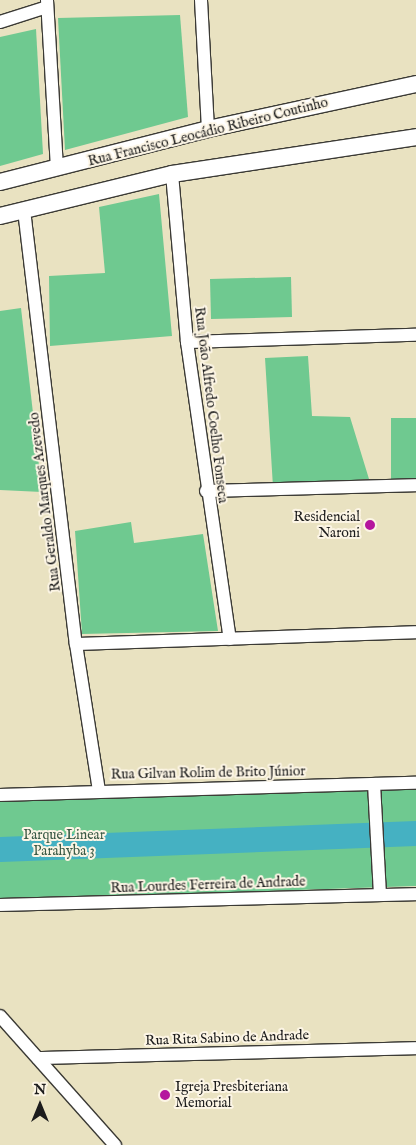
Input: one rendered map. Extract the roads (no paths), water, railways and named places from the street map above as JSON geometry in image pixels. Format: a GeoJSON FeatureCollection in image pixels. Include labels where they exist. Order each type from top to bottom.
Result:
{"type":"FeatureCollection","features":[{"type":"Feature","properties":{"kind":"main road","name":"Rua Francisco Leocádio Ribeiro Coutinho"},"geometry":{"type":"LineString","coordinates":[[0,182],[208,129],[416,84]]}},
{"type":"Feature","properties":{"kind":"main road"},"geometry":{"type":"LineString","coordinates":[[0,216],[172,174],[416,137]]}},
{"type":"Feature","properties":{"kind":"street"},"geometry":{"type":"LineString","coordinates":[[201,0],[208,129]]}},
{"type":"Feature","properties":{"kind":"street"},"geometry":{"type":"LineString","coordinates":[[0,22],[47,4],[57,169]]}},
{"type":"Feature","properties":{"kind":"street","name":"Rua João Alfredo Coelho Fonseca"},"geometry":{"type":"LineString","coordinates":[[172,174],[187,342],[206,491],[230,639]]}},
{"type":"Feature","properties":{"kind":"street","name":"Rua Geraldo Marques Azevedo"},"geometry":{"type":"LineString","coordinates":[[24,210],[76,644],[99,791]]}},
{"type":"Feature","properties":{"kind":"street"},"geometry":{"type":"LineString","coordinates":[[187,342],[416,335]]}},
{"type":"Feature","properties":{"kind":"street"},"geometry":{"type":"LineString","coordinates":[[206,491],[416,485]]}},
{"type":"Feature","properties":{"kind":"street"},"geometry":{"type":"LineString","coordinates":[[76,644],[416,632]]}},
{"type":"Feature","properties":{"kind":"street","name":"Rua Gilvan Rolim de Brito Júnior"},"geometry":{"type":"LineString","coordinates":[[0,795],[416,783]]}},
{"type":"Feature","properties":{"kind":"street"},"geometry":{"type":"LineString","coordinates":[[374,784],[380,895]]}},
{"type":"Feature","properties":{"kind":"street","name":"Rua Lourdes Ferreira de Andrade"},"geometry":{"type":"LineString","coordinates":[[0,905],[416,894]]}},
{"type":"Feature","properties":{"kind":"street"},"geometry":{"type":"LineString","coordinates":[[0,1016],[115,1145]]}},
{"type":"Feature","properties":{"kind":"street","name":"Rua Rita Sabino de Andrade"},"geometry":{"type":"LineString","coordinates":[[38,1058],[416,1048]]}},
{"type":"Feature","properties":{"kind":"waterway"},"geometry":{"type":"LineString","coordinates":[[0,849],[416,833]]}},
{"type":"Feature","properties":{"kind":"place","name":"Residencial Naroni"},"geometry":{"type":"Point","coordinates":[370,525]}},
{"type":"Feature","properties":{"kind":"place","name":"Igreja Presbiteriana Memorial"},"geometry":{"type":"Point","coordinates":[165,1095]}},
{"type":"Feature","properties":{"kind":"park label","name":"Parque Linear Parahyba 3"},"geometry":{"type":"Point","coordinates":[64,844]}}]}
